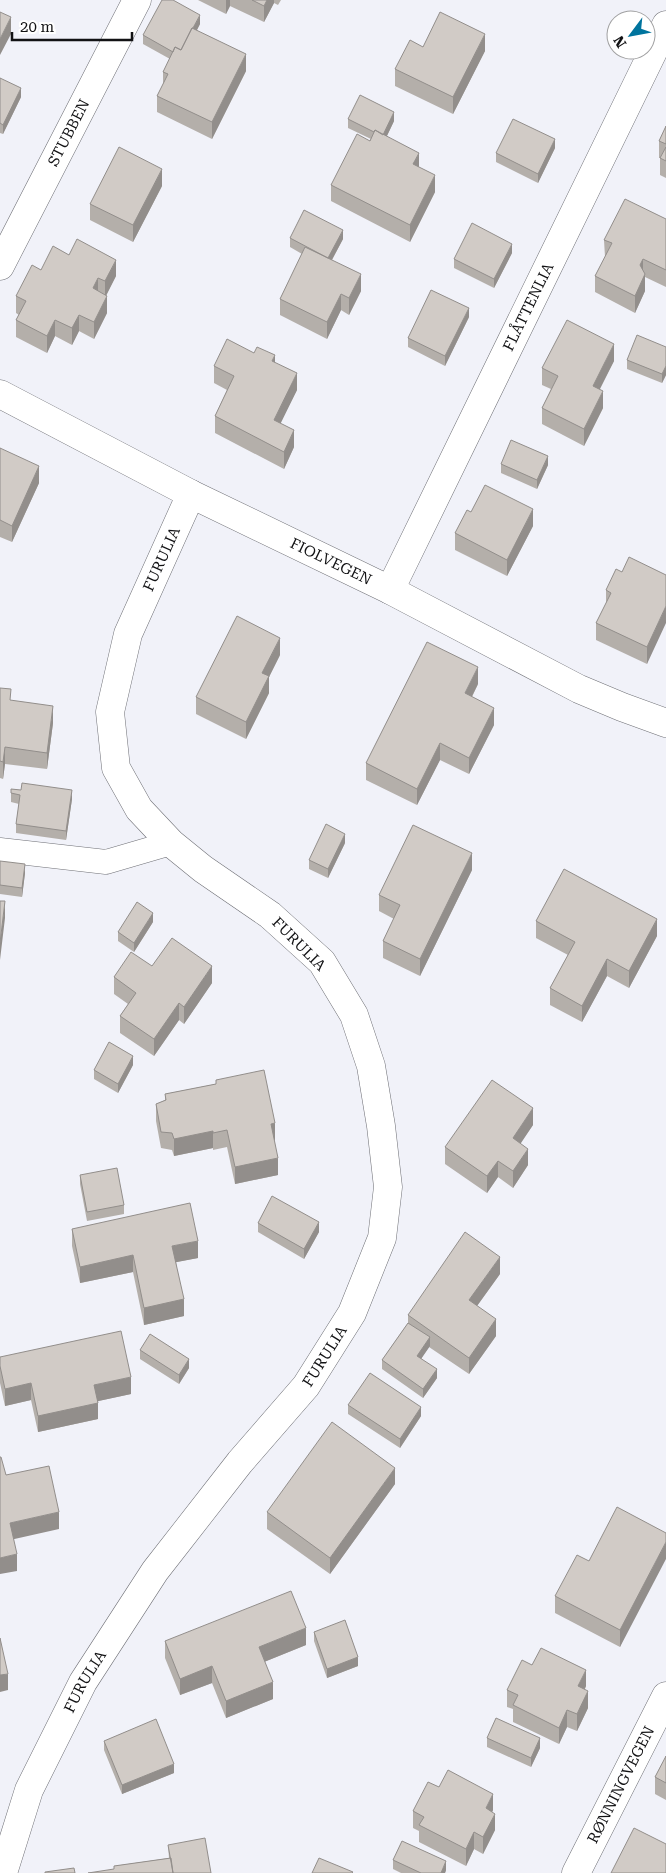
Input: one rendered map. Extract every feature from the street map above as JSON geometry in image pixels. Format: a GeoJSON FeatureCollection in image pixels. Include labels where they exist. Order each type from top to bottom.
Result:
{"type":"FeatureCollection","features":[{"type":"Feature","properties":{"kind":"street","name":"STUBBEN"},"geometry":{"type":"LineString","coordinates":[[0,266],[137,0]]}},
{"type":"Feature","properties":{"kind":"street","name":"FLÅTTENLIA"},"geometry":{"type":"LineString","coordinates":[[390,590],[666,26]]}},
{"type":"Feature","properties":{"kind":"street","name":"FIOLVEGEN"},"geometry":{"type":"LineString","coordinates":[[0,394],[191,494],[390,590],[579,689],[622,708],[666,723]]}},
{"type":"Feature","properties":{"kind":"street","name":"FURULIA"},"geometry":{"type":"LineString","coordinates":[[3,1866],[29,1790],[83,1682],[155,1571],[240,1462],[306,1386],[352,1313],[382,1238],[388,1187],[381,1126],[372,1066],[354,1015],[322,962],[270,915],[203,869],[172,843],[139,808],[116,768],[110,712],[128,634],[191,494]]}},
{"type":"Feature","properties":{"kind":"street","name":"RØNNINGVEGEN"},"geometry":{"type":"LineString","coordinates":[[576,1873],[666,1696]]}},
{"type":"Feature","properties":{"kind":"lane"},"geometry":{"type":"LineString","coordinates":[[0,850],[106,862],[172,843]]}},
{"type":"Feature","properties":{"kind":"building"},"geometry":{"type":"Polygon","coordinates":[[[162,0],[173,0],[200,15],[181,50],[175,47],[173,52],[143,35],[162,0]]]}},
{"type":"Feature","properties":{"kind":"building"},"geometry":{"type":"Polygon","coordinates":[[[252,0],[267,0],[264,6],[252,0]]]}},
{"type":"Feature","properties":{"kind":"building"},"geometry":{"type":"Polygon","coordinates":[[[0,12],[11,17],[0,39],[0,12]]]}},
{"type":"Feature","properties":{"kind":"building"},"geometry":{"type":"Polygon","coordinates":[[[440,12],[485,34],[453,97],[395,69],[410,40],[423,47],[440,12]]]}},
{"type":"Feature","properties":{"kind":"building"},"geometry":{"type":"Polygon","coordinates":[[[192,28],[246,54],[212,122],[157,96],[168,74],[163,72],[175,47],[181,50],[192,28]]]}},
{"type":"Feature","properties":{"kind":"building"},"geometry":{"type":"Polygon","coordinates":[[[0,78],[21,88],[3,125],[0,123],[0,78]]]}},
{"type":"Feature","properties":{"kind":"building"},"geometry":{"type":"Polygon","coordinates":[[[360,95],[394,112],[383,135],[348,119],[360,95]]]}},
{"type":"Feature","properties":{"kind":"building"},"geometry":{"type":"Polygon","coordinates":[[[513,119],[555,139],[538,174],[496,153],[513,119]]]}},
{"type":"Feature","properties":{"kind":"building"},"geometry":{"type":"Polygon","coordinates":[[[666,126],[666,144],[659,141],[666,126]]]}},
{"type":"Feature","properties":{"kind":"building"},"geometry":{"type":"Polygon","coordinates":[[[375,130],[419,153],[413,164],[435,175],[410,225],[331,185],[357,134],[370,141],[375,130]]]}},
{"type":"Feature","properties":{"kind":"building"},"geometry":{"type":"Polygon","coordinates":[[[119,147],[162,169],[133,225],[90,204],[119,147]]]}},
{"type":"Feature","properties":{"kind":"building"},"geometry":{"type":"Polygon","coordinates":[[[666,147],[666,161],[660,158],[666,147]]]}},
{"type":"Feature","properties":{"kind":"building"},"geometry":{"type":"Polygon","coordinates":[[[625,199],[666,219],[666,270],[643,259],[640,265],[645,274],[635,296],[595,276],[612,243],[604,240],[625,199]]]}},
{"type":"Feature","properties":{"kind":"building"},"geometry":{"type":"Polygon","coordinates":[[[304,210],[343,230],[328,258],[290,238],[304,210]]]}},
{"type":"Feature","properties":{"kind":"building"},"geometry":{"type":"Polygon","coordinates":[[[472,223],[512,244],[494,279],[454,259],[472,223]]]}},
{"type":"Feature","properties":{"kind":"building"},"geometry":{"type":"Polygon","coordinates":[[[77,239],[116,260],[105,281],[98,278],[93,288],[107,296],[94,322],[79,315],[72,328],[55,320],[47,336],[16,320],[26,301],[16,296],[32,265],[41,270],[53,246],[69,255],[77,239]]]}},
{"type":"Feature","properties":{"kind":"building"},"geometry":{"type":"Polygon","coordinates":[[[305,247],[361,274],[349,298],[341,294],[327,322],[280,299],[305,247]]]}},
{"type":"Feature","properties":{"kind":"building"},"geometry":{"type":"Polygon","coordinates":[[[431,290],[469,308],[445,356],[408,338],[431,290]]]}},
{"type":"Feature","properties":{"kind":"building"},"geometry":{"type":"Polygon","coordinates":[[[567,320],[614,344],[593,386],[603,391],[584,429],[542,408],[558,376],[542,368],[567,320]]]}},
{"type":"Feature","properties":{"kind":"building"},"geometry":{"type":"Polygon","coordinates":[[[637,335],[666,347],[666,366],[662,374],[627,360],[637,335]]]}},
{"type":"Feature","properties":{"kind":"building"},"geometry":{"type":"Polygon","coordinates":[[[227,339],[254,353],[257,347],[275,355],[272,361],[297,373],[274,420],[294,430],[284,452],[215,416],[234,376],[214,366],[227,339]]]}},
{"type":"Feature","properties":{"kind":"building"},"geometry":{"type":"Polygon","coordinates":[[[511,440],[548,456],[537,480],[501,464],[511,440]]]}},
{"type":"Feature","properties":{"kind":"building"},"geometry":{"type":"Polygon","coordinates":[[[0,448],[39,466],[12,526],[0,520],[0,448]]]}},
{"type":"Feature","properties":{"kind":"building"},"geometry":{"type":"Polygon","coordinates":[[[485,485],[533,509],[507,560],[455,533],[467,510],[471,512],[485,485]]]}},
{"type":"Feature","properties":{"kind":"building"},"geometry":{"type":"Polygon","coordinates":[[[629,557],[666,575],[666,606],[647,647],[596,623],[611,593],[606,590],[616,569],[622,572],[629,557]]]}},
{"type":"Feature","properties":{"kind":"building"},"geometry":{"type":"Polygon","coordinates":[[[237,616],[280,638],[262,673],[269,676],[246,722],[196,697],[237,616]]]}},
{"type":"Feature","properties":{"kind":"building"},"geometry":{"type":"Polygon","coordinates":[[[427,642],[478,667],[465,693],[494,708],[469,758],[440,743],[417,789],[366,763],[427,642]]]}},
{"type":"Feature","properties":{"kind":"building"},"geometry":{"type":"Polygon","coordinates":[[[0,688],[11,689],[10,700],[53,706],[47,753],[5,747],[3,762],[0,761],[0,688]]]}},
{"type":"Feature","properties":{"kind":"building"},"geometry":{"type":"Polygon","coordinates":[[[22,783],[72,790],[66,831],[16,824],[20,795],[11,793],[11,789],[21,790],[22,783]]]}},
{"type":"Feature","properties":{"kind":"building"},"geometry":{"type":"Polygon","coordinates":[[[326,824],[345,834],[328,869],[309,860],[326,824]]]}},
{"type":"Feature","properties":{"kind":"building"},"geometry":{"type":"Polygon","coordinates":[[[413,825],[472,853],[420,959],[383,941],[400,905],[379,895],[413,825]]]}},
{"type":"Feature","properties":{"kind":"building"},"geometry":{"type":"Polygon","coordinates":[[[0,861],[25,864],[22,888],[0,885],[0,861]]]}},
{"type":"Feature","properties":{"kind":"building"},"geometry":{"type":"Polygon","coordinates":[[[564,869],[657,919],[629,971],[607,959],[582,1006],[550,988],[575,942],[536,921],[564,869]]]}},
{"type":"Feature","properties":{"kind":"building"},"geometry":{"type":"Polygon","coordinates":[[[0,901],[5,901],[0,943],[0,901]]]}},
{"type":"Feature","properties":{"kind":"building"},"geometry":{"type":"Polygon","coordinates":[[[137,902],[153,913],[134,943],[118,932],[137,902]]]}},
{"type":"Feature","properties":{"kind":"building"},"geometry":{"type":"Polygon","coordinates":[[[172,938],[212,966],[184,1007],[179,1003],[154,1039],[120,1016],[136,993],[114,977],[131,952],[152,966],[172,938]]]}},
{"type":"Feature","properties":{"kind":"building"},"geometry":{"type":"Polygon","coordinates":[[[109,1042],[133,1056],[118,1084],[94,1070],[109,1042]]]}},
{"type":"Feature","properties":{"kind":"building"},"geometry":{"type":"Polygon","coordinates":[[[264,1070],[275,1123],[271,1124],[278,1158],[235,1167],[227,1130],[174,1139],[172,1133],[161,1132],[156,1104],[166,1100],[165,1094],[216,1084],[216,1080],[264,1070]]]}},
{"type":"Feature","properties":{"kind":"building"},"geometry":{"type":"Polygon","coordinates":[[[492,1080],[533,1108],[513,1138],[528,1149],[513,1171],[498,1161],[487,1176],[445,1147],[492,1080]]]}},
{"type":"Feature","properties":{"kind":"building"},"geometry":{"type":"Polygon","coordinates":[[[117,1168],[124,1205],[87,1212],[80,1175],[117,1168]]]}},
{"type":"Feature","properties":{"kind":"building"},"geometry":{"type":"Polygon","coordinates":[[[272,1196],[319,1222],[304,1249],[258,1223],[272,1196]]]}},
{"type":"Feature","properties":{"kind":"building"},"geometry":{"type":"Polygon","coordinates":[[[190,1203],[198,1241],[172,1246],[184,1299],[144,1308],[133,1255],[80,1267],[72,1229],[190,1203]]]}},
{"type":"Feature","properties":{"kind":"building"},"geometry":{"type":"Polygon","coordinates":[[[465,1232],[500,1257],[469,1300],[496,1319],[469,1358],[408,1315],[465,1232]]]}},
{"type":"Feature","properties":{"kind":"building"},"geometry":{"type":"Polygon","coordinates":[[[408,1323],[430,1337],[417,1356],[437,1369],[423,1389],[382,1360],[408,1323]]]}},
{"type":"Feature","properties":{"kind":"building"},"geometry":{"type":"Polygon","coordinates":[[[121,1331],[131,1377],[94,1385],[98,1403],[38,1416],[31,1383],[5,1389],[0,1357],[121,1331]]]}},
{"type":"Feature","properties":{"kind":"building"},"geometry":{"type":"Polygon","coordinates":[[[150,1334],[189,1359],[179,1375],[140,1350],[150,1334]]]}},
{"type":"Feature","properties":{"kind":"building"},"geometry":{"type":"Polygon","coordinates":[[[370,1373],[421,1407],[400,1439],[348,1405],[370,1373]]]}},
{"type":"Feature","properties":{"kind":"building"},"geometry":{"type":"Polygon","coordinates":[[[332,1422],[395,1468],[330,1558],[267,1512],[332,1422]]]}},
{"type":"Feature","properties":{"kind":"building"},"geometry":{"type":"Polygon","coordinates":[[[0,1457],[6,1475],[49,1466],[59,1512],[10,1523],[17,1554],[0,1558],[0,1457]]]}},
{"type":"Feature","properties":{"kind":"building"},"geometry":{"type":"Polygon","coordinates":[[[617,1507],[666,1533],[666,1542],[620,1630],[555,1596],[577,1555],[589,1561],[617,1507]]]}},
{"type":"Feature","properties":{"kind":"building"},"geometry":{"type":"Polygon","coordinates":[[[291,1591],[306,1628],[259,1647],[273,1682],[226,1701],[212,1666],[180,1679],[165,1641],[291,1591]]]}},
{"type":"Feature","properties":{"kind":"building"},"geometry":{"type":"Polygon","coordinates":[[[345,1620],[358,1657],[327,1669],[314,1632],[345,1620]]]}},
{"type":"Feature","properties":{"kind":"building"},"geometry":{"type":"Polygon","coordinates":[[[0,1638],[8,1674],[0,1675],[0,1638]]]}},
{"type":"Feature","properties":{"kind":"building"},"geometry":{"type":"Polygon","coordinates":[[[541,1648],[586,1670],[578,1686],[588,1691],[577,1714],[567,1710],[559,1728],[513,1705],[518,1695],[507,1690],[522,1660],[532,1665],[541,1648]]]}},
{"type":"Feature","properties":{"kind":"building"},"geometry":{"type":"Polygon","coordinates":[[[496,1718],[540,1738],[531,1758],[487,1738],[496,1718]]]}},
{"type":"Feature","properties":{"kind":"building"},"geometry":{"type":"Polygon","coordinates":[[[156,1719],[174,1764],[122,1785],[104,1741],[156,1719]]]}},
{"type":"Feature","properties":{"kind":"building"},"geometry":{"type":"Polygon","coordinates":[[[666,1756],[666,1783],[655,1777],[666,1756]]]}},
{"type":"Feature","properties":{"kind":"building"},"geometry":{"type":"Polygon","coordinates":[[[448,1770],[493,1794],[486,1808],[495,1814],[483,1837],[474,1832],[466,1849],[419,1825],[424,1817],[413,1811],[428,1782],[439,1787],[448,1770]]]}},
{"type":"Feature","properties":{"kind":"building"},"geometry":{"type":"Polygon","coordinates":[[[634,1828],[666,1844],[666,1873],[611,1873],[634,1828]]]}},
{"type":"Feature","properties":{"kind":"building"},"geometry":{"type":"Polygon","coordinates":[[[205,1838],[211,1873],[173,1873],[168,1845],[205,1838]]]}},
{"type":"Feature","properties":{"kind":"building"},"geometry":{"type":"Polygon","coordinates":[[[402,1841],[446,1861],[441,1873],[421,1873],[393,1860],[402,1841]]]}},
{"type":"Feature","properties":{"kind":"building"},"geometry":{"type":"Polygon","coordinates":[[[171,1858],[173,1873],[88,1873],[114,1869],[114,1866],[171,1858]]]}},
{"type":"Feature","properties":{"kind":"building"},"geometry":{"type":"Polygon","coordinates":[[[319,1858],[353,1872],[312,1873],[319,1858]]]}},
{"type":"Feature","properties":{"kind":"building"},"geometry":{"type":"Polygon","coordinates":[[[74,1868],[75,1873],[45,1873],[45,1872],[74,1868]]]}}]}
